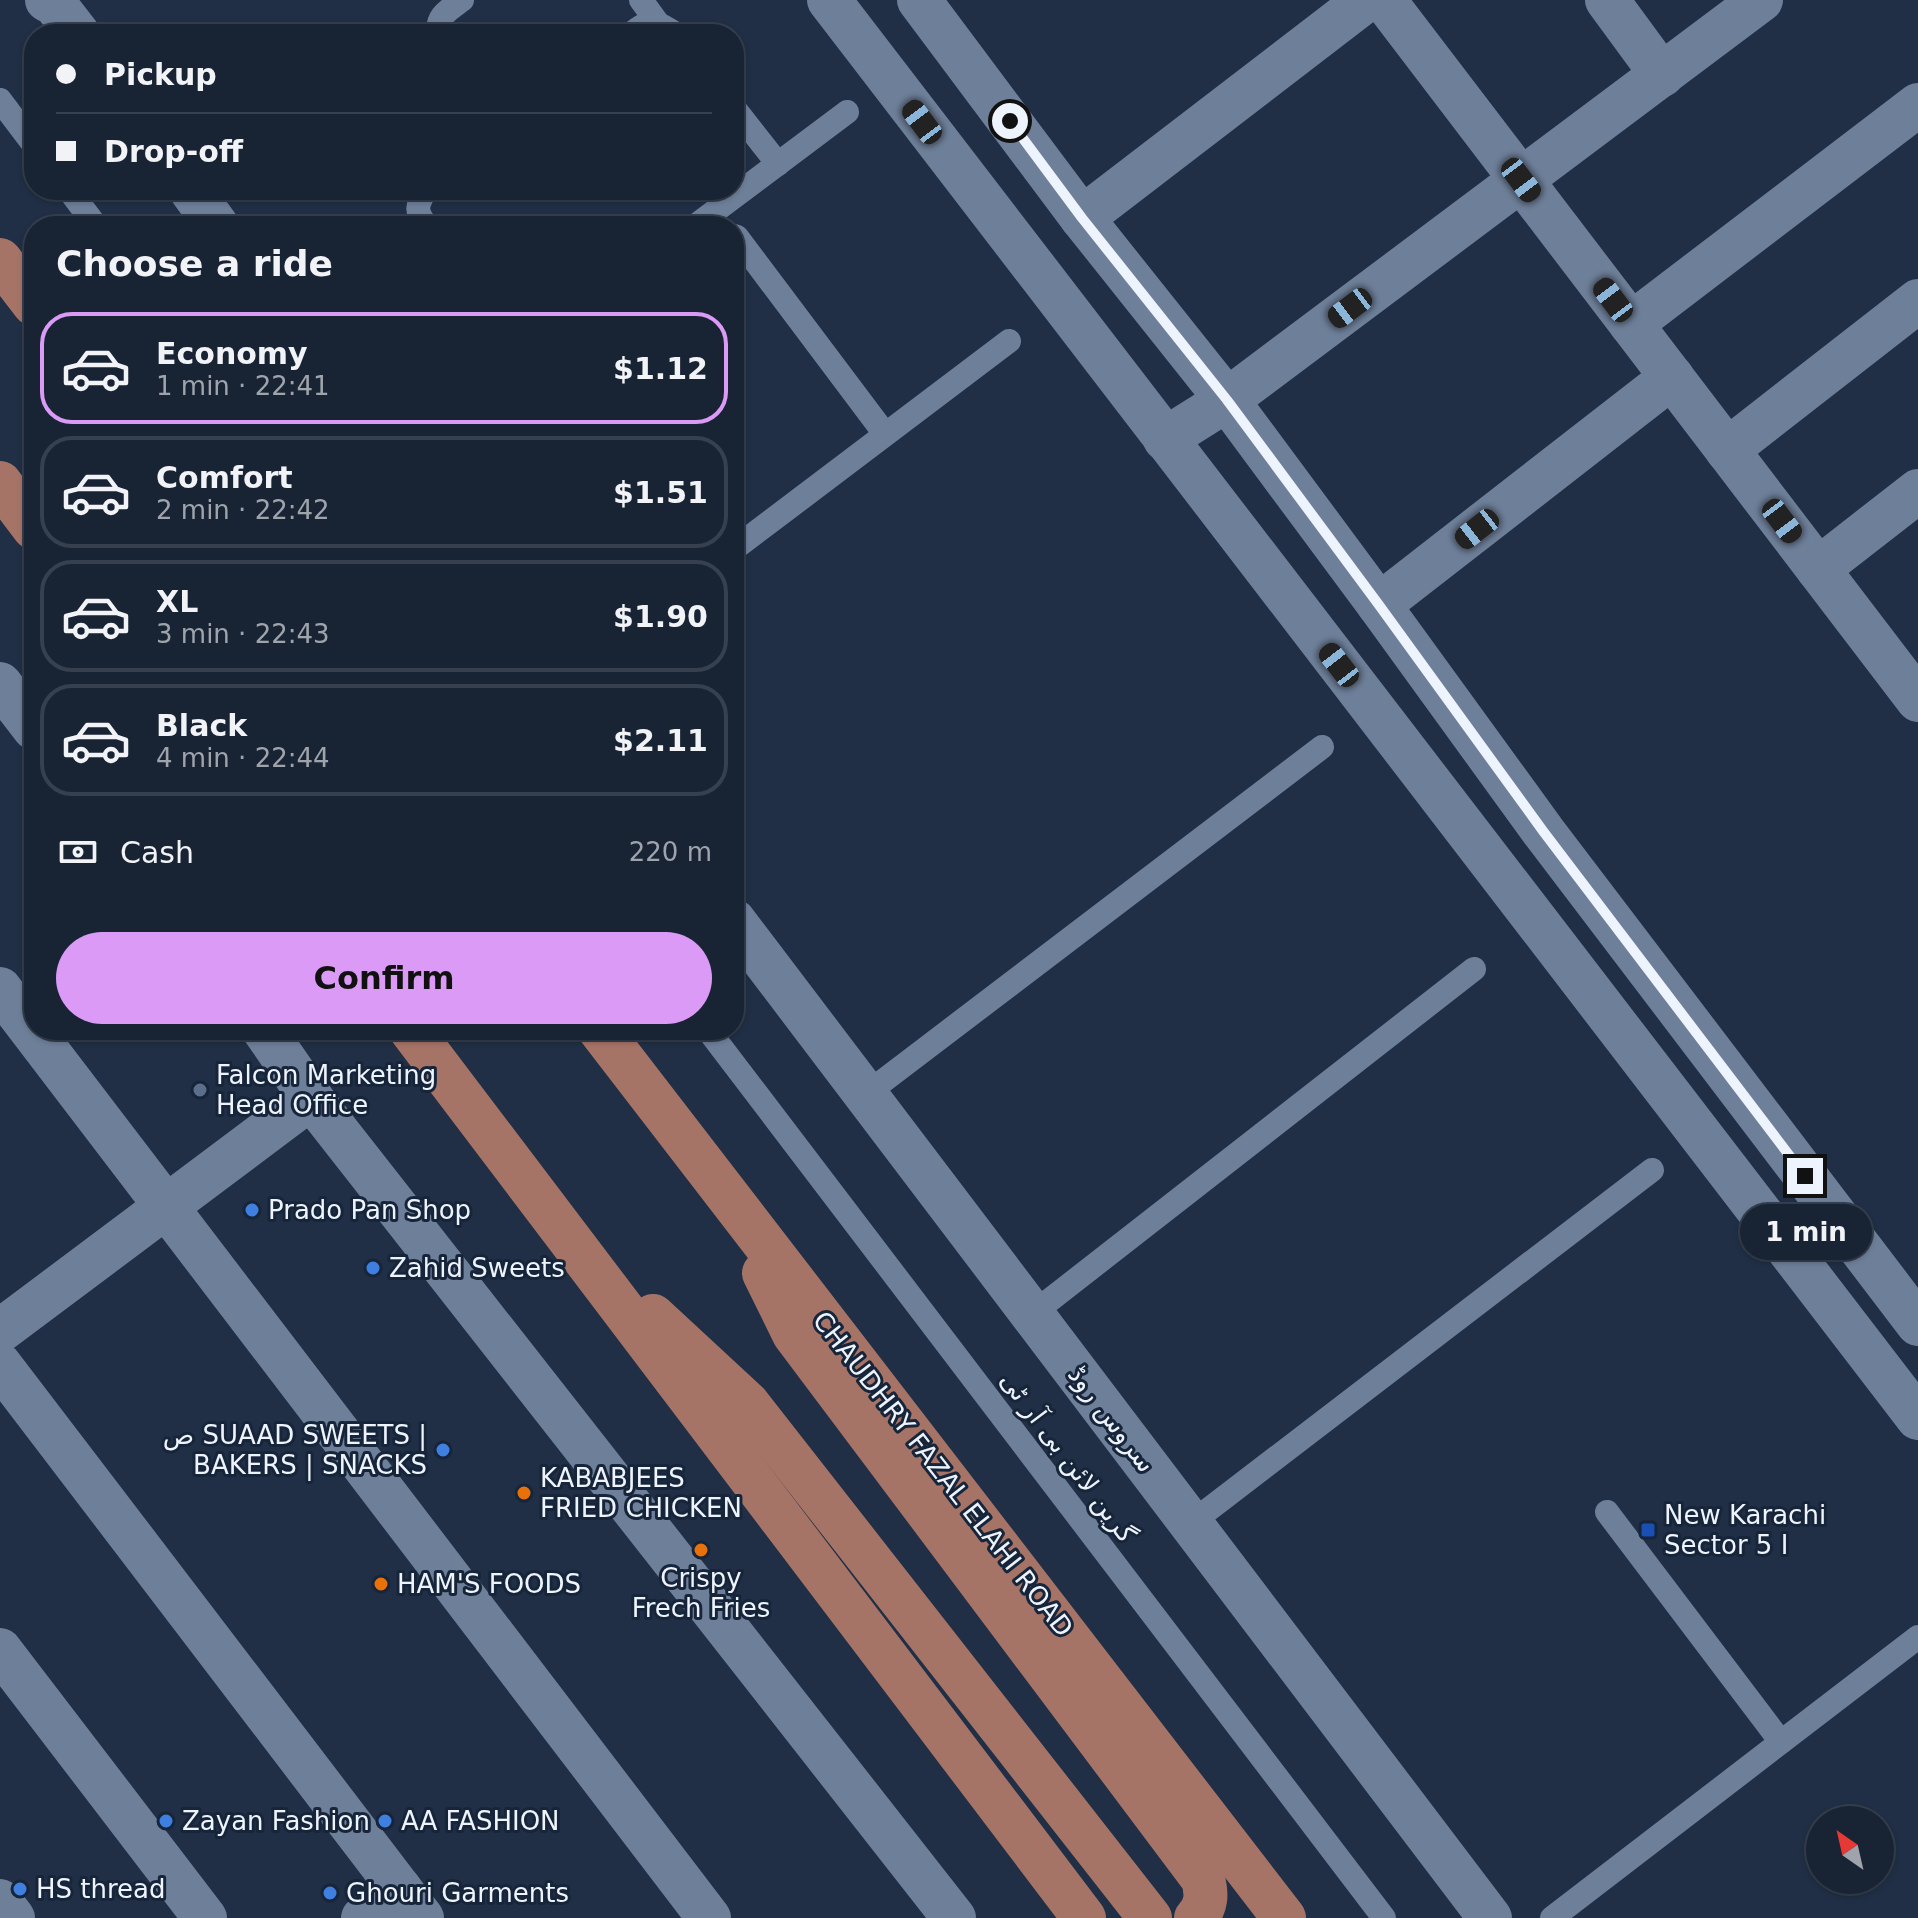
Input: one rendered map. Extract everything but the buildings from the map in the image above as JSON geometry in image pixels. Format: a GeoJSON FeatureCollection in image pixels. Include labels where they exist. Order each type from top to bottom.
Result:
{"type":"FeatureCollection","features":[{"type":"Feature","properties":{"kind":"main road"},"geometry":{"type":"LineString","coordinates":[[0,260],[24,291]]}},
{"type":"Feature","properties":{"kind":"main road"},"geometry":{"type":"LineString","coordinates":[[0,483],[24,515]]}},
{"type":"Feature","properties":{"kind":"main road"},"geometry":{"type":"LineString","coordinates":[[419,1040],[1084,1918]]}},
{"type":"Feature","properties":{"kind":"main road","name":"CHAUDHRY FAZAL ELAHI ROAD"},"geometry":{"type":"LineString","coordinates":[[608,1040],[1284,1918]]}},
{"type":"Feature","properties":{"kind":"main road"},"geometry":{"type":"LineString","coordinates":[[721,1185],[794,1334],[1203,1879],[1206,1901],[1196,1918]]}},
{"type":"Feature","properties":{"kind":"main road"},"geometry":{"type":"LineString","coordinates":[[565,1234],[748,1404],[1150,1918]]}},
{"type":"Feature","properties":{"kind":"street"},"geometry":{"type":"LineString","coordinates":[[829,0],[1918,1418]]}},
{"type":"Feature","properties":{"kind":"street"},"geometry":{"type":"LineString","coordinates":[[919,0],[1082,218],[1227,400],[1543,831],[1918,1324]]}},
{"type":"Feature","properties":{"kind":"street"},"geometry":{"type":"LineString","coordinates":[[1082,218],[1366,0]]}},
{"type":"Feature","properties":{"kind":"street"},"geometry":{"type":"LineString","coordinates":[[1384,0],[1917,695]]}},
{"type":"Feature","properties":{"kind":"street"},"geometry":{"type":"LineString","coordinates":[[1607,0],[1662,75]]}},
{"type":"Feature","properties":{"kind":"street"},"geometry":{"type":"LineString","coordinates":[[1165,439],[1227,400],[1761,0]]}},
{"type":"Feature","properties":{"kind":"street"},"geometry":{"type":"LineString","coordinates":[[1631,324],[1918,105]]}},
{"type":"Feature","properties":{"kind":"street"},"geometry":{"type":"LineString","coordinates":[[1727,450],[1918,301]]}},
{"type":"Feature","properties":{"kind":"street"},"geometry":{"type":"LineString","coordinates":[[1379,605],[1672,377]]}},
{"type":"Feature","properties":{"kind":"street"},"geometry":{"type":"LineString","coordinates":[[1818,569],[1918,491]]}},
{"type":"Feature","properties":{"kind":"street"},"geometry":{"type":"LineString","coordinates":[[0,684],[24,715]]}},
{"type":"Feature","properties":{"kind":"street","name":"سروس روڈ"},"geometry":{"type":"LineString","coordinates":[[744,934],[1490,1918]]}},
{"type":"Feature","properties":{"kind":"street"},"geometry":{"type":"LineString","coordinates":[[0,989],[24,1021]]}},
{"type":"Feature","properties":{"kind":"street"},"geometry":{"type":"LineString","coordinates":[[39,1040],[709,1918]]}},
{"type":"Feature","properties":{"kind":"street"},"geometry":{"type":"LineString","coordinates":[[271,1040],[311,1098],[954,1918]]}},
{"type":"Feature","properties":{"kind":"street"},"geometry":{"type":"LineString","coordinates":[[0,1331],[311,1098]]}},
{"type":"Feature","properties":{"kind":"street"},"geometry":{"type":"LineString","coordinates":[[0,1365],[411,1904],[363,1918]]}},
{"type":"Feature","properties":{"kind":"street"},"geometry":{"type":"LineString","coordinates":[[0,1650],[205,1918]]}},
{"type":"Feature","properties":{"kind":"street"},"geometry":{"type":"LineString","coordinates":[[0,1901],[13,1918]]}},
{"type":"Feature","properties":{"kind":"lane"},"geometry":{"type":"LineString","coordinates":[[438,24],[441,16],[462,0]]}},
{"type":"Feature","properties":{"kind":"lane"},"geometry":{"type":"LineString","coordinates":[[641,0],[662,24]]}},
{"type":"Feature","properties":{"kind":"lane"},"geometry":{"type":"LineString","coordinates":[[0,100],[24,132]]}},
{"type":"Feature","properties":{"kind":"lane"},"geometry":{"type":"LineString","coordinates":[[744,189],[847,112]]}},
{"type":"Feature","properties":{"kind":"lane"},"geometry":{"type":"LineString","coordinates":[[744,121],[778,164]]}},
{"type":"Feature","properties":{"kind":"lane"},"geometry":{"type":"LineString","coordinates":[[708,216],[730,200]]}},
{"type":"Feature","properties":{"kind":"lane"},"geometry":{"type":"LineString","coordinates":[[744,246],[885,434]]}},
{"type":"Feature","properties":{"kind":"lane"},"geometry":{"type":"LineString","coordinates":[[744,541],[1009,341]]}},
{"type":"Feature","properties":{"kind":"lane"},"geometry":{"type":"LineString","coordinates":[[866,1094],[1322,747]]}},
{"type":"Feature","properties":{"kind":"lane"},"geometry":{"type":"LineString","coordinates":[[1032,1314],[1474,969]]}},
{"type":"Feature","properties":{"kind":"lane","name":"گرین لائن بی آر ٹی"},"geometry":{"type":"LineString","coordinates":[[716,1040],[1384,1918]]}},
{"type":"Feature","properties":{"kind":"lane"},"geometry":{"type":"LineString","coordinates":[[1191,1523],[1652,1170]]}},
{"type":"Feature","properties":{"kind":"lane"},"geometry":{"type":"LineString","coordinates":[[1607,1512],[1781,1742]]}},
{"type":"Feature","properties":{"kind":"lane"},"geometry":{"type":"LineString","coordinates":[[1552,1918],[1918,1637]]}},
{"type":"Feature","properties":{"kind":"place","name":"Falcon Marketing Head Office"},"geometry":{"type":"Point","coordinates":[200,1090]}},
{"type":"Feature","properties":{"kind":"place","name":"Prado Pan Shop"},"geometry":{"type":"Point","coordinates":[252,1210]}},
{"type":"Feature","properties":{"kind":"place","name":"Zahid Sweets"},"geometry":{"type":"Point","coordinates":[373,1268]}},
{"type":"Feature","properties":{"kind":"place","name":"ص SUAAD SWEETS | BAKERS | SNACKS"},"geometry":{"type":"Point","coordinates":[443,1450]}},
{"type":"Feature","properties":{"kind":"place","name":"KABABJEES FRIED CHICKEN"},"geometry":{"type":"Point","coordinates":[524,1493]}},
{"type":"Feature","properties":{"kind":"place","name":"New Karachi Sector 5 I"},"geometry":{"type":"Point","coordinates":[1648,1530]}},
{"type":"Feature","properties":{"kind":"place","name":"Crispy Frech Fries"},"geometry":{"type":"Point","coordinates":[701,1550]}},
{"type":"Feature","properties":{"kind":"place","name":"HAM'S FOODS"},"geometry":{"type":"Point","coordinates":[381,1584]}},
{"type":"Feature","properties":{"kind":"place","name":"Zayan Fashion"},"geometry":{"type":"Point","coordinates":[166,1821]}},
{"type":"Feature","properties":{"kind":"place","name":"AA FASHION"},"geometry":{"type":"Point","coordinates":[385,1821]}},
{"type":"Feature","properties":{"kind":"place","name":"HS thread"},"geometry":{"type":"Point","coordinates":[20,1889]}},
{"type":"Feature","properties":{"kind":"place","name":"Ghouri Garments"},"geometry":{"type":"Point","coordinates":[330,1893]}},
{"type":"Feature","properties":{"kind":"route"},"geometry":{"type":"LineString","coordinates":[[1010,121],[1082,218],[1227,400],[1543,831],[1805,1176]]}}]}
